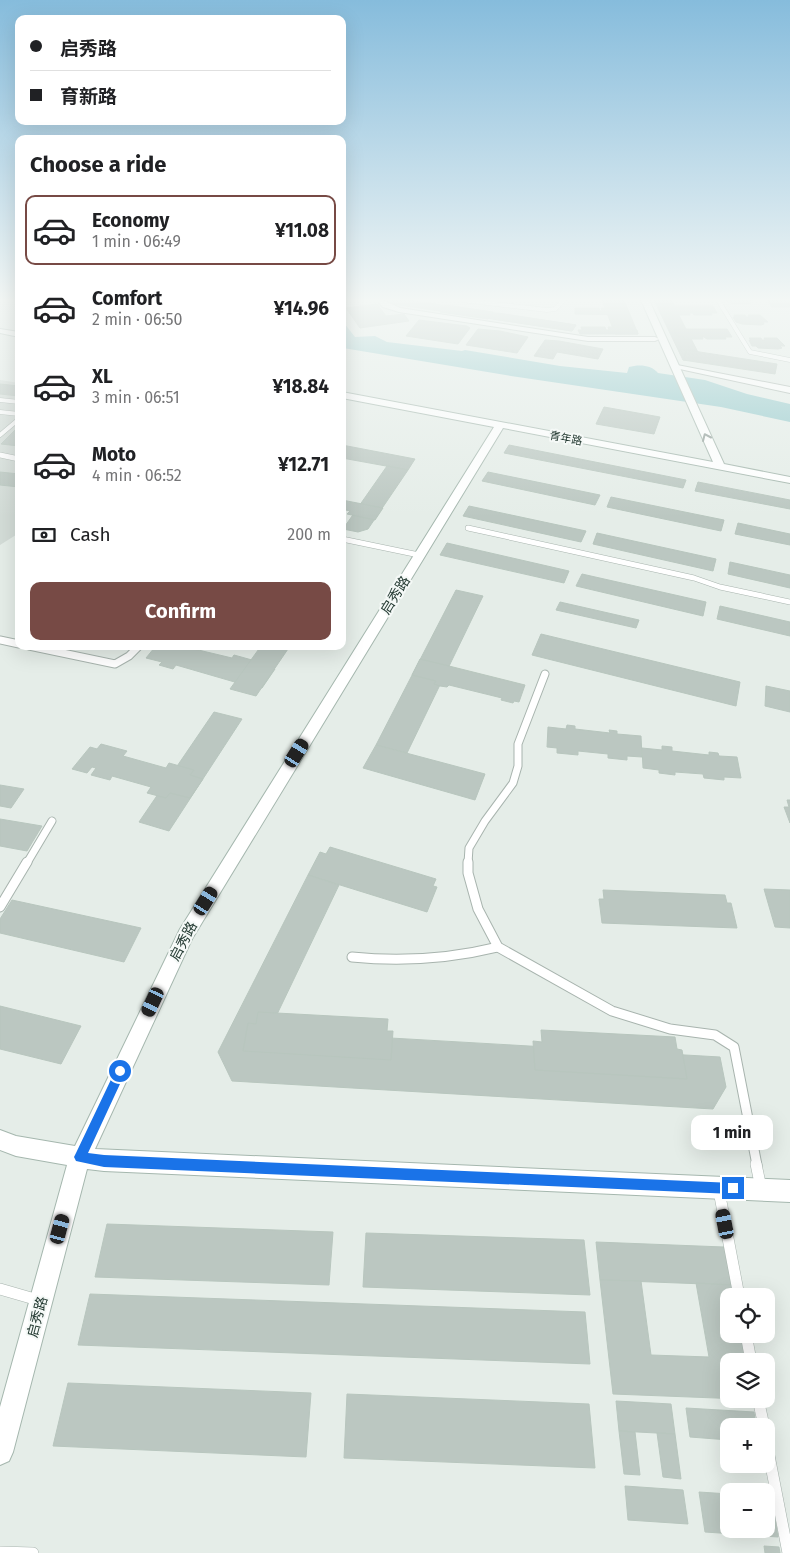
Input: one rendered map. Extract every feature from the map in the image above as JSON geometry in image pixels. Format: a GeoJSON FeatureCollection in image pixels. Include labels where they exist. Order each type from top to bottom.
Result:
{"type":"FeatureCollection","features":[{"type":"Feature","properties":{"kind":"street"},"geometry":{"type":"LineString","coordinates":[[674,372],[709,465]]}},
{"type":"Feature","properties":{"kind":"street"},"geometry":{"type":"LineString","coordinates":[[692,372],[790,390]]}},
{"type":"Feature","properties":{"kind":"street","name":"青年路"},"geometry":{"type":"LineString","coordinates":[[346,396],[790,480]]}},
{"type":"Feature","properties":{"kind":"street"},"geometry":{"type":"LineString","coordinates":[[688,406],[720,467]]}},
{"type":"Feature","properties":{"kind":"street","name":"启秀路"},"geometry":{"type":"LineString","coordinates":[[0,1452],[80,1157],[186,934],[500,426]]}},
{"type":"Feature","properties":{"kind":"street"},"geometry":{"type":"LineString","coordinates":[[0,1140],[16,1146],[104,1161],[790,1191]]}},
{"type":"Feature","properties":{"kind":"lane"},"geometry":{"type":"LineString","coordinates":[[0,400],[15,402]]}},
{"type":"Feature","properties":{"kind":"lane"},"geometry":{"type":"LineString","coordinates":[[0,412],[15,414]]}},
{"type":"Feature","properties":{"kind":"lane"},"geometry":{"type":"LineString","coordinates":[[0,435],[15,422]]}},
{"type":"Feature","properties":{"kind":"lane"},"geometry":{"type":"LineString","coordinates":[[0,455],[15,458]]}},
{"type":"Feature","properties":{"kind":"lane"},"geometry":{"type":"LineString","coordinates":[[468,528],[694,578],[720,587],[790,602]]}},
{"type":"Feature","properties":{"kind":"lane"},"geometry":{"type":"LineString","coordinates":[[346,540],[419,555]]}},
{"type":"Feature","properties":{"kind":"lane"},"geometry":{"type":"LineString","coordinates":[[0,640],[15,643]]}},
{"type":"Feature","properties":{"kind":"lane"},"geometry":{"type":"LineString","coordinates":[[48,650],[115,664],[125,659],[135,650]]}},
{"type":"Feature","properties":{"kind":"lane"},"geometry":{"type":"LineString","coordinates":[[545,674],[518,744],[518,766],[513,783],[485,821],[470,848],[468,873],[476,903],[484,923],[498,947],[612,1011],[670,1029],[715,1035],[734,1047],[762,1190]]}},
{"type":"Feature","properties":{"kind":"lane"},"geometry":{"type":"LineString","coordinates":[[0,907],[52,821]]}},
{"type":"Feature","properties":{"kind":"lane"},"geometry":{"type":"LineString","coordinates":[[352,957],[413,961],[456,956],[498,947]]}},
{"type":"Feature","properties":{"kind":"lane"},"geometry":{"type":"LineString","coordinates":[[719,1188],[738,1288]]}},
{"type":"Feature","properties":{"kind":"lane"},"geometry":{"type":"LineString","coordinates":[[0,1289],[41,1301]]}},
{"type":"Feature","properties":{"kind":"lane"},"geometry":{"type":"LineString","coordinates":[[772,1473],[788,1553]]}},
{"type":"Feature","properties":{"kind":"lane"},"geometry":{"type":"LineString","coordinates":[[0,1552],[33,1553]]}},
{"type":"Feature","properties":{"kind":"shaded area"},"geometry":{"type":"Polygon","coordinates":[[[0,380],[15,382],[15,536],[0,545],[0,380]]]}},
{"type":"Feature","properties":{"kind":"water"},"geometry":{"type":"Polygon","coordinates":[[[490,372],[657,372],[705,380],[747,394],[790,404],[790,422],[721,407],[490,372]]]}},
{"type":"Feature","properties":{"kind":"building"},"geometry":{"type":"Polygon","coordinates":[[[0,384],[15,386],[15,396],[0,394],[0,384]]]}},
{"type":"Feature","properties":{"kind":"building"},"geometry":{"type":"Polygon","coordinates":[[[604,407],[660,417],[654,434],[596,424],[604,407]]]}},
{"type":"Feature","properties":{"kind":"building"},"geometry":{"type":"Polygon","coordinates":[[[15,430],[15,446],[1,444],[15,430]]]}},
{"type":"Feature","properties":{"kind":"building"},"geometry":{"type":"Polygon","coordinates":[[[509,445],[686,480],[683,488],[504,453],[509,445]]]}},
{"type":"Feature","properties":{"kind":"building"},"geometry":{"type":"Polygon","coordinates":[[[346,446],[415,459],[408,470],[346,459],[346,446]]]}},
{"type":"Feature","properties":{"kind":"building"},"geometry":{"type":"Polygon","coordinates":[[[387,466],[408,470],[368,529],[358,532],[346,530],[346,525],[387,466]]]}},
{"type":"Feature","properties":{"kind":"building"},"geometry":{"type":"Polygon","coordinates":[[[0,472],[15,474],[15,487],[0,485],[0,472]]]}},
{"type":"Feature","properties":{"kind":"building"},"geometry":{"type":"Polygon","coordinates":[[[488,472],[600,495],[595,505],[482,481],[488,472]]]}},
{"type":"Feature","properties":{"kind":"building"},"geometry":{"type":"Polygon","coordinates":[[[698,482],[790,500],[790,509],[695,491],[698,482]]]}},
{"type":"Feature","properties":{"kind":"building"},"geometry":{"type":"Polygon","coordinates":[[[611,497],[724,520],[721,531],[607,507],[611,497]]]}},
{"type":"Feature","properties":{"kind":"building"},"geometry":{"type":"Polygon","coordinates":[[[346,501],[383,508],[375,520],[347,514],[350,511],[346,510],[346,501]]]}},
{"type":"Feature","properties":{"kind":"building"},"geometry":{"type":"Polygon","coordinates":[[[469,506],[586,531],[581,542],[463,516],[469,506]]]}},
{"type":"Feature","properties":{"kind":"building"},"geometry":{"type":"Polygon","coordinates":[[[738,523],[790,534],[790,545],[735,534],[738,523]]]}},
{"type":"Feature","properties":{"kind":"building"},"geometry":{"type":"Polygon","coordinates":[[[597,533],[716,559],[713,571],[593,544],[597,533]]]}},
{"type":"Feature","properties":{"kind":"building"},"geometry":{"type":"Polygon","coordinates":[[[447,543],[569,571],[564,583],[440,555],[447,543]]]}},
{"type":"Feature","properties":{"kind":"building"},"geometry":{"type":"Polygon","coordinates":[[[730,562],[790,575],[790,588],[728,574],[730,562]]]}},
{"type":"Feature","properties":{"kind":"building"},"geometry":{"type":"Polygon","coordinates":[[[582,574],[706,602],[703,616],[576,586],[582,574]]]}},
{"type":"Feature","properties":{"kind":"building"},"geometry":{"type":"Polygon","coordinates":[[[456,590],[483,596],[407,753],[376,745],[456,590]]]}},
{"type":"Feature","properties":{"kind":"building"},"geometry":{"type":"Polygon","coordinates":[[[560,602],[639,620],[636,628],[556,610],[560,602]]]}},
{"type":"Feature","properties":{"kind":"building"},"geometry":{"type":"Polygon","coordinates":[[[720,606],[790,622],[790,636],[717,619],[720,606]]]}},
{"type":"Feature","properties":{"kind":"building"},"geometry":{"type":"Polygon","coordinates":[[[541,634],[740,682],[736,706],[532,655],[541,634]]]}},
{"type":"Feature","properties":{"kind":"building"},"geometry":{"type":"Polygon","coordinates":[[[153,650],[198,650],[232,658],[234,655],[252,660],[250,663],[275,669],[262,688],[176,665],[173,669],[159,665],[162,662],[146,658],[153,650]]]}},
{"type":"Feature","properties":{"kind":"building"},"geometry":{"type":"Polygon","coordinates":[[[258,650],[287,650],[256,696],[230,689],[258,650]]]}},
{"type":"Feature","properties":{"kind":"building"},"geometry":{"type":"Polygon","coordinates":[[[420,659],[525,685],[519,702],[514,701],[513,703],[501,700],[502,698],[449,685],[447,687],[440,686],[434,684],[436,681],[412,675],[420,659]]]}},
{"type":"Feature","properties":{"kind":"building"},"geometry":{"type":"Polygon","coordinates":[[[766,686],[790,691],[790,712],[765,706],[766,686]]]}},
{"type":"Feature","properties":{"kind":"building"},"geometry":{"type":"Polygon","coordinates":[[[214,712],[242,719],[169,831],[139,822],[214,712]]]}},
{"type":"Feature","properties":{"kind":"building"},"geometry":{"type":"Polygon","coordinates":[[[567,725],[575,726],[575,729],[610,733],[609,730],[617,731],[617,734],[641,736],[642,757],[627,756],[627,760],[608,758],[608,754],[578,751],[578,755],[557,753],[557,748],[547,747],[548,727],[566,729],[567,725]]]}},
{"type":"Feature","properties":{"kind":"building"},"geometry":{"type":"Polygon","coordinates":[[[101,744],[127,751],[123,756],[166,768],[169,763],[194,770],[190,775],[203,779],[190,798],[170,793],[166,798],[147,793],[151,787],[112,776],[110,780],[91,775],[96,768],[92,767],[87,773],[72,769],[90,747],[97,749],[101,744]]]}},
{"type":"Feature","properties":{"kind":"building"},"geometry":{"type":"Polygon","coordinates":[[[376,745],[485,774],[475,800],[363,768],[376,745]]]}},
{"type":"Feature","properties":{"kind":"building"},"geometry":{"type":"Polygon","coordinates":[[[662,746],[672,747],[672,751],[709,755],[709,752],[718,753],[719,756],[737,757],[741,778],[724,777],[724,780],[704,778],[703,774],[675,772],[675,775],[643,768],[642,748],[662,750],[662,746]]]}},
{"type":"Feature","properties":{"kind":"building"},"geometry":{"type":"Polygon","coordinates":[[[0,785],[24,789],[11,808],[0,806],[0,785]]]}},
{"type":"Feature","properties":{"kind":"building"},"geometry":{"type":"Polygon","coordinates":[[[787,800],[790,800],[790,823],[784,807],[789,807],[787,800]]]}},
{"type":"Feature","properties":{"kind":"building"},"geometry":{"type":"Polygon","coordinates":[[[0,819],[42,826],[27,851],[0,846],[0,819]]]}},
{"type":"Feature","properties":{"kind":"building"},"geometry":{"type":"Polygon","coordinates":[[[330,847],[436,879],[433,886],[437,887],[427,912],[308,875],[320,852],[326,854],[330,847]]]}},
{"type":"Feature","properties":{"kind":"building"},"geometry":{"type":"Polygon","coordinates":[[[308,875],[339,885],[269,1031],[720,1057],[726,1087],[713,1109],[232,1081],[218,1052],[308,875]]]}},
{"type":"Feature","properties":{"kind":"building"},"geometry":{"type":"Polygon","coordinates":[[[764,889],[790,890],[790,928],[775,927],[764,889]]]}},
{"type":"Feature","properties":{"kind":"building"},"geometry":{"type":"Polygon","coordinates":[[[603,890],[725,895],[727,903],[731,903],[737,928],[602,923],[599,899],[604,899],[603,890]]]}},
{"type":"Feature","properties":{"kind":"building"},"geometry":{"type":"Polygon","coordinates":[[[12,900],[141,928],[124,962],[0,933],[0,919],[12,900]]]}},
{"type":"Feature","properties":{"kind":"building"},"geometry":{"type":"Polygon","coordinates":[[[0,1006],[81,1026],[61,1064],[0,1049],[0,1006]]]}},
{"type":"Feature","properties":{"kind":"building"},"geometry":{"type":"Polygon","coordinates":[[[258,1012],[388,1019],[387,1031],[393,1031],[391,1060],[243,1051],[248,1023],[256,1024],[258,1012]]]}},
{"type":"Feature","properties":{"kind":"building"},"geometry":{"type":"Polygon","coordinates":[[[541,1030],[675,1037],[677,1049],[682,1050],[687,1079],[535,1070],[533,1041],[542,1042],[541,1030]]]}},
{"type":"Feature","properties":{"kind":"building"},"geometry":{"type":"Polygon","coordinates":[[[107,1224],[333,1232],[329,1285],[95,1277],[107,1224]]]}},
{"type":"Feature","properties":{"kind":"building"},"geometry":{"type":"Polygon","coordinates":[[[366,1233],[584,1240],[590,1295],[363,1287],[366,1233]]]}},
{"type":"Feature","properties":{"kind":"building"},"geometry":{"type":"Polygon","coordinates":[[[596,1242],[724,1247],[731,1285],[600,1280],[596,1242]]]}},
{"type":"Feature","properties":{"kind":"building"},"geometry":{"type":"Polygon","coordinates":[[[600,1280],[641,1281],[651,1355],[709,1357],[696,1283],[731,1285],[732,1288],[720,1288],[720,1343],[743,1343],[745,1353],[720,1353],[720,1399],[613,1394],[600,1280]]]}},
{"type":"Feature","properties":{"kind":"building"},"geometry":{"type":"Polygon","coordinates":[[[90,1294],[585,1312],[590,1364],[78,1345],[90,1294]]]}},
{"type":"Feature","properties":{"kind":"building"},"geometry":{"type":"Polygon","coordinates":[[[68,1383],[311,1393],[306,1457],[53,1446],[68,1383]]]}},
{"type":"Feature","properties":{"kind":"building"},"geometry":{"type":"Polygon","coordinates":[[[347,1394],[589,1404],[595,1468],[344,1458],[347,1394]]]}},
{"type":"Feature","properties":{"kind":"building"},"geometry":{"type":"Polygon","coordinates":[[[616,1401],[671,1404],[675,1434],[619,1431],[616,1401]]]}},
{"type":"Feature","properties":{"kind":"building"},"geometry":{"type":"Polygon","coordinates":[[[686,1408],[754,1412],[755,1418],[720,1418],[720,1439],[690,1437],[686,1408]]]}},
{"type":"Feature","properties":{"kind":"building"},"geometry":{"type":"Polygon","coordinates":[[[619,1431],[635,1432],[640,1475],[624,1474],[619,1431]]]}},
{"type":"Feature","properties":{"kind":"building"},"geometry":{"type":"Polygon","coordinates":[[[657,1433],[675,1434],[681,1479],[663,1477],[657,1433]]]}},
{"type":"Feature","properties":{"kind":"building"},"geometry":{"type":"Polygon","coordinates":[[[625,1486],[683,1490],[688,1524],[628,1520],[625,1486]]]}},
{"type":"Feature","properties":{"kind":"building"},"geometry":{"type":"Polygon","coordinates":[[[699,1492],[720,1493],[720,1533],[705,1532],[699,1492]]]}},
{"type":"Feature","properties":{"kind":"building"},"geometry":{"type":"Polygon","coordinates":[[[775,1520],[778,1537],[775,1537],[775,1520]]]}},
{"type":"Feature","properties":{"kind":"building"},"geometry":{"type":"Polygon","coordinates":[[[764,1546],[779,1547],[780,1553],[765,1553],[764,1546]]]}},
{"type":"Feature","properties":{"kind":"route"},"geometry":{"type":"LineString","coordinates":[[120,1071],[80,1157],[104,1161],[733,1188]]}}]}
